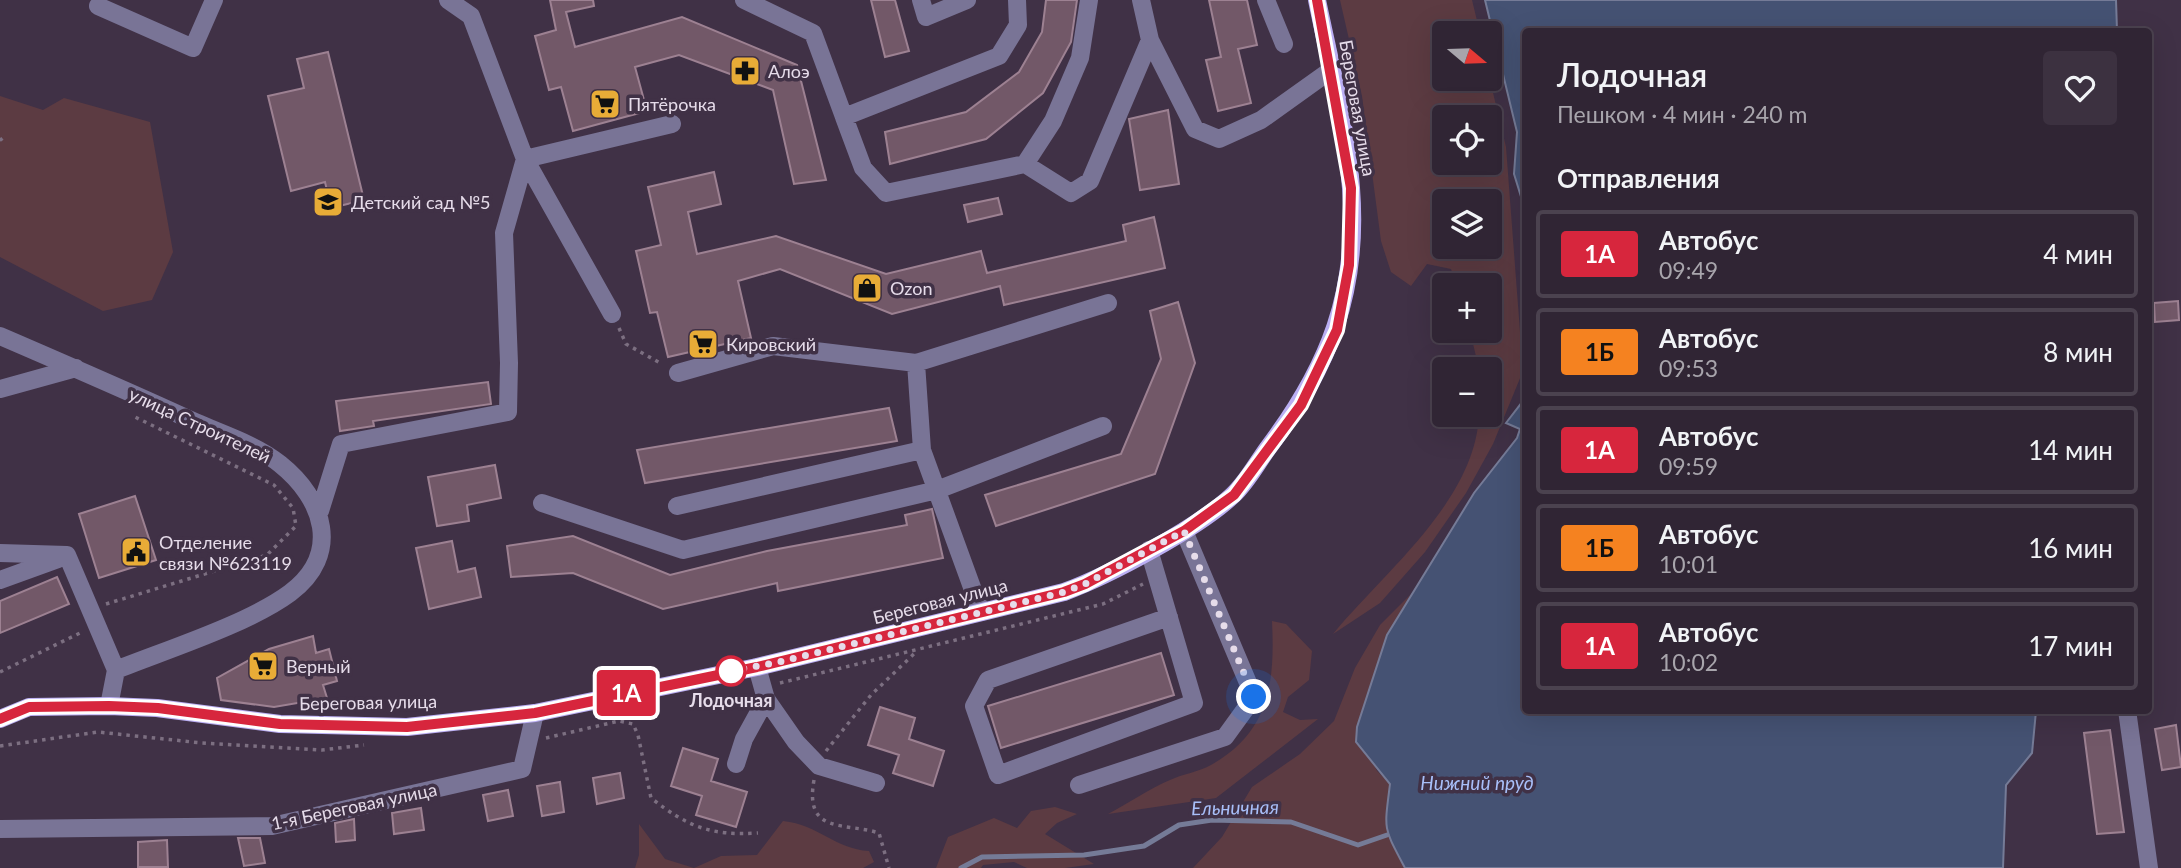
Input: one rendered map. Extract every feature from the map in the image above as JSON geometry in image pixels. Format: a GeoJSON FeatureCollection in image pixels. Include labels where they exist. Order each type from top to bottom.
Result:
{"type":"FeatureCollection","features":[{"type":"Feature","properties":{"kind":"main road","name":"Береговая улица"},"geometry":{"type":"LineString","coordinates":[[0,719],[29,707],[109,706],[158,708],[280,724],[407,727],[535,713],[757,667],[1074,588],[1184,531],[1234,495],[1301,405],[1337,330],[1349,265],[1351,188],[1317,0]]}},
{"type":"Feature","properties":{"kind":"street"},"geometry":{"type":"LineString","coordinates":[[98,6],[193,48],[214,0]]}},
{"type":"Feature","properties":{"kind":"street"},"geometry":{"type":"LineString","coordinates":[[448,0],[471,16],[524,159],[612,314]]}},
{"type":"Feature","properties":{"kind":"street"},"geometry":{"type":"LineString","coordinates":[[744,0],[813,33],[863,168],[886,192],[1025,164],[1071,193],[1090,181],[1150,40]]}},
{"type":"Feature","properties":{"kind":"street"},"geometry":{"type":"LineString","coordinates":[[921,0],[926,17],[967,0]]}},
{"type":"Feature","properties":{"kind":"street"},"geometry":{"type":"LineString","coordinates":[[844,117],[999,56],[1018,25],[1017,0]]}},
{"type":"Feature","properties":{"kind":"street"},"geometry":{"type":"LineString","coordinates":[[1025,164],[1053,121],[1080,58],[1089,0]]}},
{"type":"Feature","properties":{"kind":"street"},"geometry":{"type":"LineString","coordinates":[[1141,0],[1150,40],[1195,129],[1219,139],[1261,120],[1331,69]]}},
{"type":"Feature","properties":{"kind":"street"},"geometry":{"type":"LineString","coordinates":[[1266,0],[1284,44]]}},
{"type":"Feature","properties":{"kind":"street"},"geometry":{"type":"LineString","coordinates":[[524,159],[672,124]]}},
{"type":"Feature","properties":{"kind":"street"},"geometry":{"type":"LineString","coordinates":[[116,670],[260,610],[291,592],[310,571],[323,541],[320,511],[341,444],[508,412],[504,233],[524,159]]}},
{"type":"Feature","properties":{"kind":"street"},"geometry":{"type":"LineString","coordinates":[[678,373],[773,346],[916,363],[1108,303]]}},
{"type":"Feature","properties":{"kind":"street","name":"улица Строителей"},"geometry":{"type":"LineString","coordinates":[[0,337],[76,368],[279,463],[305,487],[320,511]]}},
{"type":"Feature","properties":{"kind":"street"},"geometry":{"type":"LineString","coordinates":[[916,363],[922,450],[981,612]]}},
{"type":"Feature","properties":{"kind":"street"},"geometry":{"type":"LineString","coordinates":[[0,389],[76,368]]}},
{"type":"Feature","properties":{"kind":"street"},"geometry":{"type":"LineString","coordinates":[[542,503],[683,550],[937,490],[1103,426]]}},
{"type":"Feature","properties":{"kind":"street"},"geometry":{"type":"LineString","coordinates":[[677,506],[922,450]]}},
{"type":"Feature","properties":{"kind":"street"},"geometry":{"type":"LineString","coordinates":[[1079,785],[1225,737],[1254,697],[1184,531]]}},
{"type":"Feature","properties":{"kind":"street"},"geometry":{"type":"LineString","coordinates":[[1149,550],[1169,617],[1194,703],[998,775],[974,706],[988,680],[1169,617]]}},
{"type":"Feature","properties":{"kind":"street"},"geometry":{"type":"LineString","coordinates":[[0,552],[68,555]]}},
{"type":"Feature","properties":{"kind":"street"},"geometry":{"type":"LineString","coordinates":[[68,555],[116,670],[109,706]]}},
{"type":"Feature","properties":{"kind":"street"},"geometry":{"type":"LineString","coordinates":[[0,580],[68,555]]}},
{"type":"Feature","properties":{"kind":"street"},"geometry":{"type":"LineString","coordinates":[[757,667],[766,699],[796,742],[819,766],[876,783]]}},
{"type":"Feature","properties":{"kind":"street"},"geometry":{"type":"LineString","coordinates":[[736,764],[744,739],[766,699]]}},
{"type":"Feature","properties":{"kind":"street","name":"1-я Береговая улица"},"geometry":{"type":"LineString","coordinates":[[0,829],[272,826],[522,769],[535,713]]}},
{"type":"Feature","properties":{"kind":"street"},"geometry":{"type":"LineString","coordinates":[[2128,714],[2149,868]]}},
{"type":"Feature","properties":{"kind":"path"},"geometry":{"type":"LineString","coordinates":[[0,138],[4,144]]}},
{"type":"Feature","properties":{"kind":"path"},"geometry":{"type":"LineString","coordinates":[[612,314],[626,344],[678,373]]}},
{"type":"Feature","properties":{"kind":"path"},"geometry":{"type":"LineString","coordinates":[[0,672],[93,617],[267,555],[296,526],[293,508],[274,485],[127,412]]}},
{"type":"Feature","properties":{"kind":"path"},"geometry":{"type":"LineString","coordinates":[[889,868],[878,833],[828,824],[816,814],[813,783],[819,766],[846,724],[918,650]]}},
{"type":"Feature","properties":{"kind":"path"},"geometry":{"type":"LineString","coordinates":[[530,736],[546,738],[620,721],[633,724],[638,735],[642,766],[651,798],[678,819],[693,826],[726,835],[758,833]]}},
{"type":"Feature","properties":{"kind":"shaded area"},"geometry":{"type":"Polygon","coordinates":[[[1340,0],[1472,0],[1477,21],[1432,21],[1432,91],[1493,91],[1496,105],[1432,105],[1432,175],[1502,175],[1502,130],[1506,147],[1522,373],[1502,422],[1502,357],[1476,357],[1473,343],[1502,343],[1502,273],[1452,273],[1451,269],[1427,264],[1411,286],[1391,272],[1381,241],[1362,96],[1340,0]]]}},
{"type":"Feature","properties":{"kind":"shaded area"},"geometry":{"type":"Polygon","coordinates":[[[0,96],[43,110],[64,98],[150,122],[173,252],[152,300],[103,311],[0,257],[0,96]]]}},
{"type":"Feature","properties":{"kind":"shaded area"},"geometry":{"type":"Polygon","coordinates":[[[1477,427],[1500,427],[1466,493],[1425,552],[1380,603],[1333,634],[1424,533],[1462,477],[1474,447],[1477,427]]]}},
{"type":"Feature","properties":{"kind":"shaded area"},"geometry":{"type":"Polygon","coordinates":[[[1411,594],[1387,635],[1357,727],[1377,771],[1391,784],[1387,810],[1388,828],[1405,868],[1193,868],[1222,837],[1252,787],[1300,754],[1334,721],[1355,668],[1380,625],[1411,594]]]}},
{"type":"Feature","properties":{"kind":"shaded area"},"geometry":{"type":"Polygon","coordinates":[[[1272,621],[1286,624],[1312,651],[1309,680],[1288,697],[1283,712],[1300,720],[1318,719],[1216,798],[1108,814],[1162,784],[1211,765],[1231,752],[1246,737],[1257,721],[1270,685],[1272,621]]]}},
{"type":"Feature","properties":{"kind":"shaded area"},"geometry":{"type":"Polygon","coordinates":[[[1055,807],[1077,814],[1057,823],[1045,834],[1094,864],[1065,868],[1027,868],[1014,862],[983,865],[981,868],[936,868],[948,837],[994,818],[1017,828],[1031,811],[1055,807]]]}},
{"type":"Feature","properties":{"kind":"shaded area"},"geometry":{"type":"Polygon","coordinates":[[[783,821],[807,827],[846,846],[869,851],[874,862],[863,868],[694,868],[721,856],[757,855],[783,821]]]}},
{"type":"Feature","properties":{"kind":"shaded area"},"geometry":{"type":"Polygon","coordinates":[[[639,824],[665,859],[694,868],[635,868],[639,855],[639,824]]]}},
{"type":"Feature","properties":{"kind":"water"},"geometry":{"type":"Polygon","coordinates":[[[1485,0],[2116,0],[2117,28],[1522,28],[1522,200],[1514,174],[1517,132],[1502,70],[1502,21],[1490,21],[1485,0]]]}},
{"type":"Feature","properties":{"kind":"water","name":"Нижний пруд"},"geometry":{"type":"Polygon","coordinates":[[[1522,402],[1522,714],[2036,714],[2032,753],[2006,785],[2003,868],[1405,868],[1387,828],[1390,784],[1356,742],[1357,727],[1387,635],[1474,493],[1517,438],[1520,429],[1506,423],[1522,402]]]}},
{"type":"Feature","properties":{"kind":"building"},"geometry":{"type":"Polygon","coordinates":[[[550,0],[593,0],[594,6],[566,12],[575,47],[682,17],[797,65],[826,180],[794,184],[773,90],[679,55],[635,67],[647,111],[573,131],[561,87],[549,90],[535,36],[556,30],[550,0]]]}},
{"type":"Feature","properties":{"kind":"building"},"geometry":{"type":"Polygon","coordinates":[[[871,0],[895,0],[909,51],[885,57],[871,0]]]}},
{"type":"Feature","properties":{"kind":"building"},"geometry":{"type":"Polygon","coordinates":[[[1046,0],[1077,0],[1071,42],[1043,93],[986,139],[890,164],[885,132],[966,112],[1019,72],[1042,32],[1046,0]]]}},
{"type":"Feature","properties":{"kind":"building"},"geometry":{"type":"Polygon","coordinates":[[[1209,0],[1247,0],[1257,45],[1238,49],[1251,103],[1218,111],[1206,60],[1221,57],[1209,0]]]}},
{"type":"Feature","properties":{"kind":"building"},"geometry":{"type":"Polygon","coordinates":[[[328,52],[364,200],[331,208],[325,182],[291,191],[268,96],[304,88],[297,59],[328,52]]]}},
{"type":"Feature","properties":{"kind":"building"},"geometry":{"type":"Polygon","coordinates":[[[1168,110],[1179,184],[1140,190],[1129,119],[1168,110]]]}},
{"type":"Feature","properties":{"kind":"building"},"geometry":{"type":"Polygon","coordinates":[[[714,172],[721,204],[688,212],[697,254],[776,236],[886,274],[981,251],[987,273],[1126,241],[1123,225],[1154,217],[1165,268],[1004,305],[1000,286],[892,314],[780,269],[738,281],[751,338],[668,357],[657,312],[650,313],[636,251],[661,245],[648,187],[714,172]]]}},
{"type":"Feature","properties":{"kind":"building"},"geometry":{"type":"Polygon","coordinates":[[[998,198],[1002,214],[968,222],[964,205],[998,198]]]}},
{"type":"Feature","properties":{"kind":"building"},"geometry":{"type":"Polygon","coordinates":[[[2178,301],[2179,320],[2155,322],[2154,303],[2178,301]]]}},
{"type":"Feature","properties":{"kind":"building"},"geometry":{"type":"Polygon","coordinates":[[[1178,302],[1195,363],[1155,474],[996,526],[985,495],[1121,454],[1161,359],[1150,311],[1178,302]]]}},
{"type":"Feature","properties":{"kind":"building"},"geometry":{"type":"Polygon","coordinates":[[[488,382],[491,404],[373,421],[374,426],[340,431],[336,401],[488,382]]]}},
{"type":"Feature","properties":{"kind":"building"},"geometry":{"type":"Polygon","coordinates":[[[889,408],[897,441],[645,483],[637,450],[889,408]]]}},
{"type":"Feature","properties":{"kind":"building"},"geometry":{"type":"Polygon","coordinates":[[[495,465],[501,498],[467,505],[469,521],[437,526],[428,477],[495,465]]]}},
{"type":"Feature","properties":{"kind":"building"},"geometry":{"type":"Polygon","coordinates":[[[135,496],[156,560],[99,578],[79,514],[135,496]]]}},
{"type":"Feature","properties":{"kind":"building"},"geometry":{"type":"Polygon","coordinates":[[[932,509],[943,558],[778,591],[777,583],[663,609],[573,573],[511,577],[507,546],[573,536],[670,575],[767,551],[907,525],[905,515],[932,509]]]}},
{"type":"Feature","properties":{"kind":"building"},"geometry":{"type":"Polygon","coordinates":[[[452,541],[458,572],[475,568],[481,597],[429,609],[416,548],[452,541]]]}},
{"type":"Feature","properties":{"kind":"building"},"geometry":{"type":"Polygon","coordinates":[[[57,577],[69,604],[0,633],[0,601],[57,577]]]}},
{"type":"Feature","properties":{"kind":"building"},"geometry":{"type":"Polygon","coordinates":[[[313,636],[316,653],[329,649],[337,681],[323,685],[327,698],[274,707],[221,700],[217,678],[269,649],[313,636]]]}},
{"type":"Feature","properties":{"kind":"building"},"geometry":{"type":"Polygon","coordinates":[[[1161,653],[1174,695],[1001,748],[988,706],[1161,653]]]}},
{"type":"Feature","properties":{"kind":"building"},"geometry":{"type":"Polygon","coordinates":[[[880,707],[915,718],[909,739],[944,751],[933,786],[893,773],[899,755],[868,745],[880,707]]]}},
{"type":"Feature","properties":{"kind":"building"},"geometry":{"type":"Polygon","coordinates":[[[2176,725],[2181,767],[2162,770],[2155,729],[2176,725]]]}},
{"type":"Feature","properties":{"kind":"building"},"geometry":{"type":"Polygon","coordinates":[[[2110,730],[2124,832],[2097,834],[2084,733],[2110,730]]]}},
{"type":"Feature","properties":{"kind":"building"},"geometry":{"type":"Polygon","coordinates":[[[683,748],[718,759],[711,781],[747,792],[736,827],[696,815],[702,796],[671,786],[683,748]]]}},
{"type":"Feature","properties":{"kind":"building"},"geometry":{"type":"Polygon","coordinates":[[[620,773],[624,798],[597,804],[593,778],[620,773]]]}},
{"type":"Feature","properties":{"kind":"building"},"geometry":{"type":"Polygon","coordinates":[[[560,782],[564,812],[542,816],[537,786],[560,782]]]}},
{"type":"Feature","properties":{"kind":"building"},"geometry":{"type":"Polygon","coordinates":[[[508,790],[513,816],[488,821],[483,795],[508,790]]]}},
{"type":"Feature","properties":{"kind":"building"},"geometry":{"type":"Polygon","coordinates":[[[421,808],[424,830],[394,834],[392,813],[421,808]]]}},
{"type":"Feature","properties":{"kind":"building"},"geometry":{"type":"Polygon","coordinates":[[[354,819],[355,840],[336,842],[335,823],[354,819]]]}},
{"type":"Feature","properties":{"kind":"building"},"geometry":{"type":"Polygon","coordinates":[[[238,838],[260,838],[265,863],[244,866],[238,838]]]}},
{"type":"Feature","properties":{"kind":"building"},"geometry":{"type":"Polygon","coordinates":[[[167,840],[168,867],[138,867],[138,842],[167,840]]]}},
{"type":"Feature","properties":{"kind":"waterway","name":"Ельничная"},"geometry":{"type":"LineString","coordinates":[[961,868],[982,857],[1084,855],[1144,846],[1179,825],[1212,820],[1291,822],[1358,845],[1387,835]]}},
{"type":"Feature","properties":{"kind":"bus line","name":"1А"},"geometry":{"type":"LineString","coordinates":[[0,719],[29,707],[109,706],[158,708],[280,724],[407,727],[535,713],[757,667],[1064,592],[1085,584],[1184,531],[1234,495],[1301,405],[1337,330],[1349,265],[1351,188],[1317,0]]}},
{"type":"Feature","properties":{"kind":"place","name":"Алоэ"},"geometry":{"type":"Point","coordinates":[745,71]}},
{"type":"Feature","properties":{"kind":"place","name":"Пятёрочка"},"geometry":{"type":"Point","coordinates":[605,104]}},
{"type":"Feature","properties":{"kind":"place","name":"Детский сад №5"},"geometry":{"type":"Point","coordinates":[328,202]}},
{"type":"Feature","properties":{"kind":"place","name":"Ozon"},"geometry":{"type":"Point","coordinates":[867,288]}},
{"type":"Feature","properties":{"kind":"place","name":"Кировский"},"geometry":{"type":"Point","coordinates":[703,344]}},
{"type":"Feature","properties":{"kind":"place","name":"Отделение связи №623119"},"geometry":{"type":"Point","coordinates":[136,552]}},
{"type":"Feature","properties":{"kind":"place","name":"Верный"},"geometry":{"type":"Point","coordinates":[263,666]}},
{"type":"Feature","properties":{"kind":"place","name":"Лодочная"},"geometry":{"type":"Point","coordinates":[731,671]}},
{"type":"Feature","properties":{"kind":"route"},"geometry":{"type":"LineString","coordinates":[[731,671],[725,672],[779,662],[1064,592],[1085,584],[1184,531],[1254,697]]}}]}
